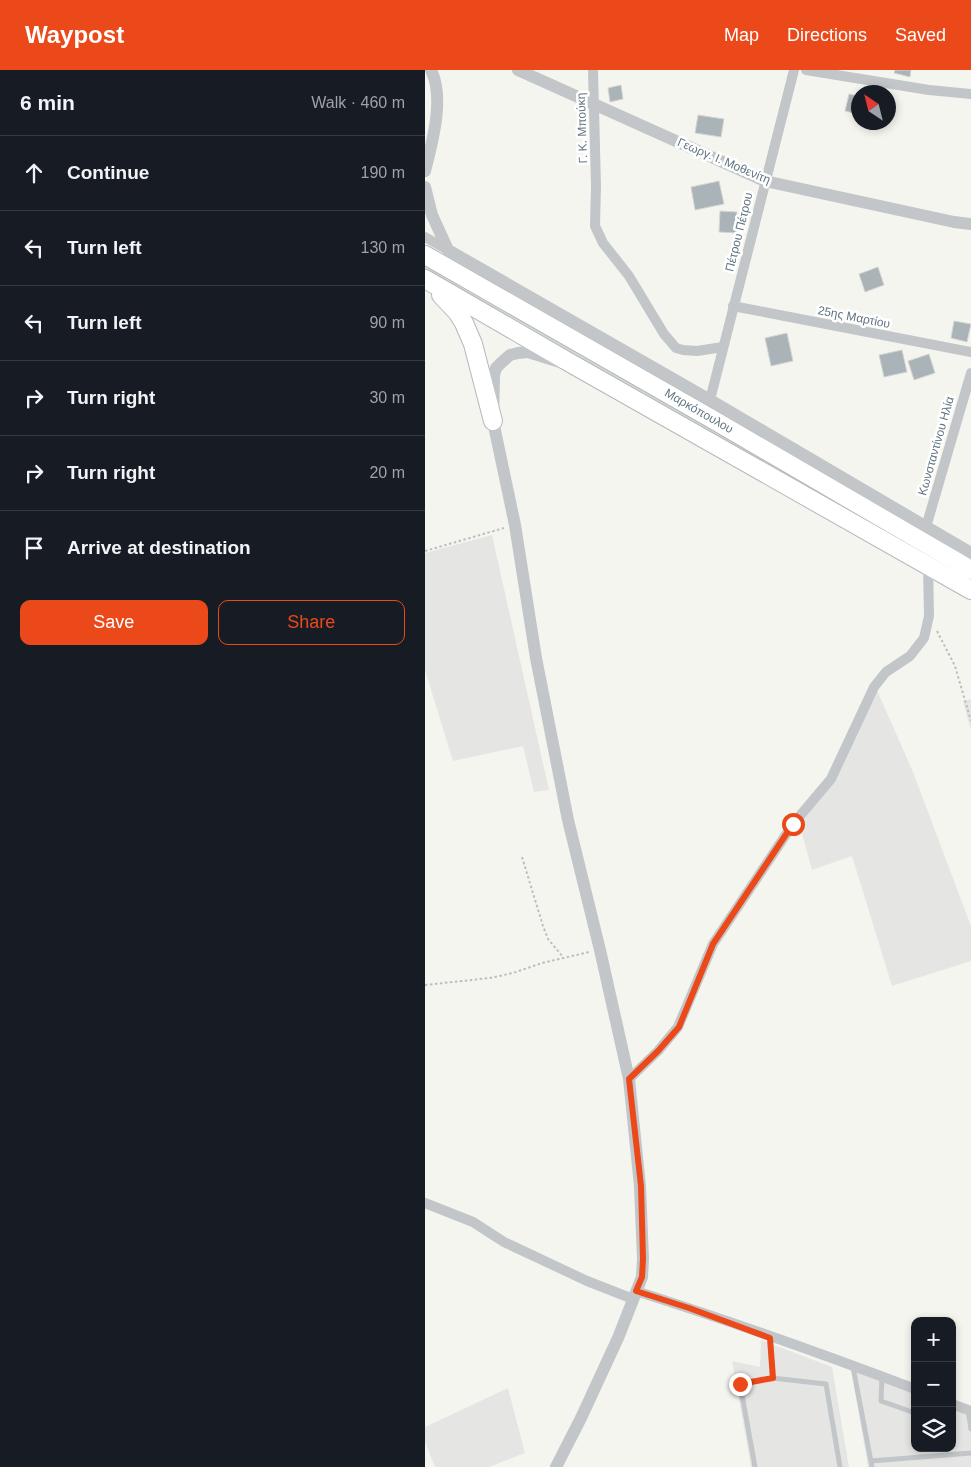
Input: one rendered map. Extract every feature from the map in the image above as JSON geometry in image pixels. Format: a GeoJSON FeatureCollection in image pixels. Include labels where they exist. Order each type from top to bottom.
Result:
{"type":"FeatureCollection","features":[{"type":"Feature","properties":{"kind":"highway","name":"Μαρκόπουλου"},"geometry":{"type":"LineString","coordinates":[[425,255],[971,570]]}},
{"type":"Feature","properties":{"kind":"highway","name":"Μαρκόπουλου"},"geometry":{"type":"LineString","coordinates":[[426,280],[971,590]]}},
{"type":"Feature","properties":{"kind":"highway"},"geometry":{"type":"LineString","coordinates":[[426,280],[457,312],[464,323],[473,344],[493,421]]}},
{"type":"Feature","properties":{"kind":"street","name":"Γεωργ. Ι. Μοθενίτη"},"geometry":{"type":"LineString","coordinates":[[518,70],[765,181],[954,222],[971,224]]}},
{"type":"Feature","properties":{"kind":"street","name":"Γ. Κ. Μπούκη"},"geometry":{"type":"LineString","coordinates":[[593,70],[596,186],[595,226],[603,243],[629,276],[664,334],[676,348],[697,351],[723,347]]}},
{"type":"Feature","properties":{"kind":"street","name":"Πέτρου Πέτρου"},"geometry":{"type":"LineString","coordinates":[[709,400],[794,70]]}},
{"type":"Feature","properties":{"kind":"street"},"geometry":{"type":"LineString","coordinates":[[806,70],[929,90],[971,94]]}},
{"type":"Feature","properties":{"kind":"street"},"geometry":{"type":"LineString","coordinates":[[425,172],[432,144],[438,98],[433,71]]}},
{"type":"Feature","properties":{"kind":"street"},"geometry":{"type":"LineString","coordinates":[[425,187],[432,215],[448,250]]}},
{"type":"Feature","properties":{"kind":"street"},"geometry":{"type":"LineString","coordinates":[[425,236],[971,553]]}},
{"type":"Feature","properties":{"kind":"street","name":"25ης Μαρτίου"},"geometry":{"type":"LineString","coordinates":[[733,306],[971,352]]}},
{"type":"Feature","properties":{"kind":"street"},"geometry":{"type":"LineString","coordinates":[[557,1467],[618,1338],[642,1277],[643,1259],[641,1186],[629,1079],[568,820],[540,677],[515,525],[493,421],[494,375],[496,368],[510,355],[528,352],[572,364]]}},
{"type":"Feature","properties":{"kind":"street","name":"Κωνσταντίνου Ηλία"},"geometry":{"type":"LineString","coordinates":[[927,527],[971,373]]}},
{"type":"Feature","properties":{"kind":"street"},"geometry":{"type":"LineString","coordinates":[[629,1079],[679,1027],[713,944],[793,824],[831,779],[874,686],[886,672],[910,656],[924,638],[929,616],[928,565]]}},
{"type":"Feature","properties":{"kind":"street"},"geometry":{"type":"LineString","coordinates":[[425,1203],[473,1222],[504,1242],[587,1281],[634,1295],[689,1308],[911,1388]]}},
{"type":"Feature","properties":{"kind":"street"},"geometry":{"type":"LineString","coordinates":[[956,1405],[970,1410]]}},
{"type":"Feature","properties":{"kind":"lane"},"geometry":{"type":"LineString","coordinates":[[770,1338],[773,1378]]}},
{"type":"Feature","properties":{"kind":"lane"},"geometry":{"type":"LineString","coordinates":[[853,1366],[871,1464],[971,1453]]}},
{"type":"Feature","properties":{"kind":"lane"},"geometry":{"type":"LineString","coordinates":[[882,1377],[881,1401],[911,1412]]}},
{"type":"Feature","properties":{"kind":"lane"},"geometry":{"type":"LineString","coordinates":[[755,1467],[740,1384],[773,1378],[826,1384],[840,1467]]}},
{"type":"Feature","properties":{"kind":"lane"},"geometry":{"type":"LineString","coordinates":[[970,1410],[971,1429]]}},
{"type":"Feature","properties":{"kind":"path"},"geometry":{"type":"LineString","coordinates":[[425,551],[515,525]]}},
{"type":"Feature","properties":{"kind":"path"},"geometry":{"type":"LineString","coordinates":[[929,616],[955,666],[971,721]]}},
{"type":"Feature","properties":{"kind":"path"},"geometry":{"type":"LineString","coordinates":[[521,857],[548,939],[564,958]]}},
{"type":"Feature","properties":{"kind":"path"},"geometry":{"type":"LineString","coordinates":[[425,985],[490,978],[600,950]]}},
{"type":"Feature","properties":{"kind":"shaded area"},"geometry":{"type":"Polygon","coordinates":[[[425,264],[971,579],[971,583],[425,270],[425,264]]]}},
{"type":"Feature","properties":{"kind":"shaded area"},"geometry":{"type":"Polygon","coordinates":[[[492,535],[549,790],[534,792],[523,746],[453,761],[425,670],[425,553],[492,535]]]}},
{"type":"Feature","properties":{"kind":"shaded area"},"geometry":{"type":"Polygon","coordinates":[[[876,688],[913,772],[971,926],[971,961],[892,986],[852,856],[812,870],[799,823],[833,780],[876,688]]]}},
{"type":"Feature","properties":{"kind":"shaded area"},"geometry":{"type":"Polygon","coordinates":[[[971,699],[971,731],[963,701],[971,699]]]}},
{"type":"Feature","properties":{"kind":"shaded area"},"geometry":{"type":"Polygon","coordinates":[[[761,1340],[832,1367],[849,1467],[751,1467],[732,1361],[760,1367],[761,1340]]]}},
{"type":"Feature","properties":{"kind":"shaded area"},"geometry":{"type":"Polygon","coordinates":[[[851,1369],[911,1392],[911,1452],[956,1452],[956,1410],[971,1416],[971,1467],[868,1467],[851,1369]]]}},
{"type":"Feature","properties":{"kind":"shaded area"},"geometry":{"type":"Polygon","coordinates":[[[508,1388],[525,1453],[489,1467],[435,1467],[425,1442],[425,1427],[508,1388]]]}},
{"type":"Feature","properties":{"kind":"building"},"geometry":{"type":"Polygon","coordinates":[[[895,70],[911,70],[910,77],[894,73],[895,70]]]}},
{"type":"Feature","properties":{"kind":"building"},"geometry":{"type":"Polygon","coordinates":[[[621,85],[623,99],[610,102],[608,88],[621,85]]]}},
{"type":"Feature","properties":{"kind":"building"},"geometry":{"type":"Polygon","coordinates":[[[849,94],[851,94],[851,112],[845,111],[849,94]]]}},
{"type":"Feature","properties":{"kind":"building"},"geometry":{"type":"Polygon","coordinates":[[[698,115],[724,119],[721,137],[695,133],[698,115]]]}},
{"type":"Feature","properties":{"kind":"building"},"geometry":{"type":"Polygon","coordinates":[[[719,181],[724,204],[695,210],[691,187],[719,181]]]}},
{"type":"Feature","properties":{"kind":"building"},"geometry":{"type":"Polygon","coordinates":[[[720,211],[737,212],[736,233],[719,232],[720,211]]]}},
{"type":"Feature","properties":{"kind":"building"},"geometry":{"type":"Polygon","coordinates":[[[878,267],[884,285],[865,292],[859,274],[878,267]]]}},
{"type":"Feature","properties":{"kind":"building"},"geometry":{"type":"Polygon","coordinates":[[[954,321],[971,324],[967,342],[951,338],[954,321]]]}},
{"type":"Feature","properties":{"kind":"building"},"geometry":{"type":"Polygon","coordinates":[[[787,333],[793,361],[771,366],[765,338],[787,333]]]}},
{"type":"Feature","properties":{"kind":"building"},"geometry":{"type":"Polygon","coordinates":[[[902,350],[907,372],[884,377],[879,355],[902,350]]]}},
{"type":"Feature","properties":{"kind":"building"},"geometry":{"type":"Polygon","coordinates":[[[929,354],[935,373],[914,380],[908,361],[929,354]]]}},
{"type":"Feature","properties":{"kind":"route"},"geometry":{"type":"LineString","coordinates":[[740,1384],[773,1378],[770,1338],[636,1291],[642,1277],[643,1259],[641,1186],[629,1079],[679,1027],[713,944],[793,824]]}}]}
